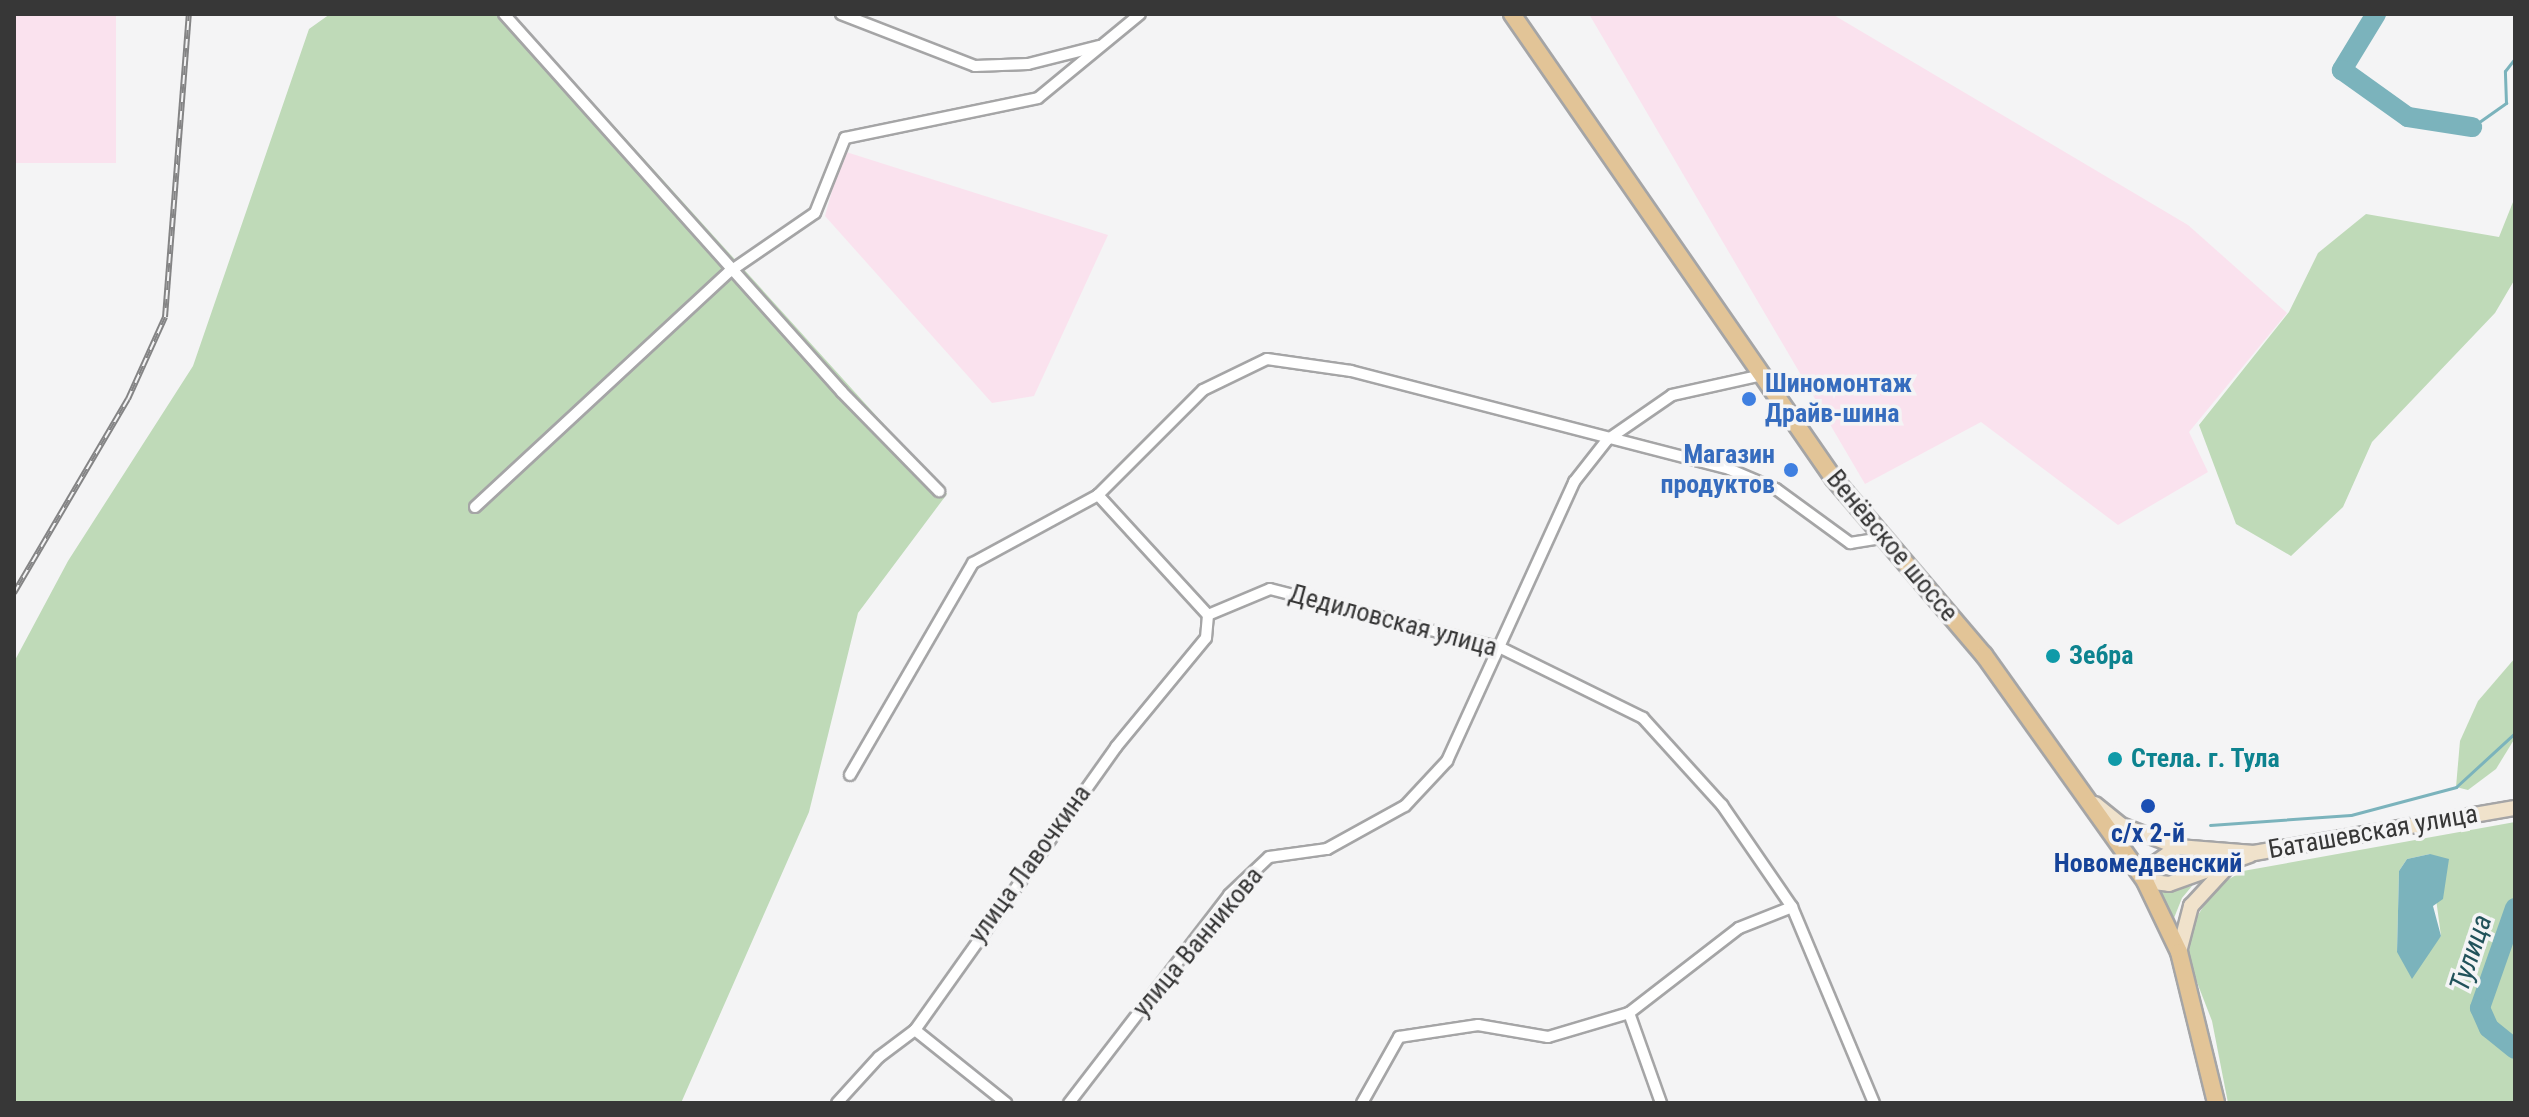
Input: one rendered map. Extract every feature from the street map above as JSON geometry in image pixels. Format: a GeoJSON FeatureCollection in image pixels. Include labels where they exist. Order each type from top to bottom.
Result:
{"type":"FeatureCollection","features":[{"type":"Feature","properties":{"kind":"main road","name":"Венёвское шоссе"},"geometry":{"type":"LineString","coordinates":[[1512,14],[1762,375],[1883,538],[1984,655],[2145,881],[2179,952],[2216,1103]]}},
{"type":"Feature","properties":{"kind":"main road"},"geometry":{"type":"LineString","coordinates":[[2084,793],[2121,825],[2178,847],[2254,853]]}},
{"type":"Feature","properties":{"kind":"main road","name":"Баташевская улица"},"geometry":{"type":"LineString","coordinates":[[2254,853],[2515,808]]}},
{"type":"Feature","properties":{"kind":"main road"},"geometry":{"type":"LineString","coordinates":[[2178,847],[2151,866],[2145,881],[2169,884],[2254,853]]}},
{"type":"Feature","properties":{"kind":"main road"},"geometry":{"type":"LineString","coordinates":[[2179,952],[2191,906],[2232,863]]}},
{"type":"Feature","properties":{"kind":"street"},"geometry":{"type":"LineString","coordinates":[[504,14],[733,269],[939,491]]}},
{"type":"Feature","properties":{"kind":"street"},"geometry":{"type":"LineString","coordinates":[[841,14],[975,66],[1028,64],[1104,44]]}},
{"type":"Feature","properties":{"kind":"street"},"geometry":{"type":"LineString","coordinates":[[475,507],[733,269],[815,213],[845,138],[1038,98],[1140,14]]}},
{"type":"Feature","properties":{"kind":"street"},"geometry":{"type":"LineString","coordinates":[[850,775],[973,563],[1098,495],[1203,390],[1267,359],[1351,371],[1607,440],[1729,469],[1776,489],[1850,543],[1883,538]]}},
{"type":"Feature","properties":{"kind":"street","name":"улица Ванникова"},"geometry":{"type":"LineString","coordinates":[[1069,1103],[1229,895],[1269,857],[1327,849],[1405,806],[1447,761],[1574,482],[1607,440],[1672,395],[1762,375]]}},
{"type":"Feature","properties":{"kind":"street"},"geometry":{"type":"LineString","coordinates":[[1098,495],[1208,615]]}},
{"type":"Feature","properties":{"kind":"street","name":"Дедиловская улица"},"geometry":{"type":"LineString","coordinates":[[1208,615],[1270,589],[1501,648],[1643,718],[1722,805],[1792,907],[1874,1103]]}},
{"type":"Feature","properties":{"kind":"street","name":"улица Лавочкина"},"geometry":{"type":"LineString","coordinates":[[837,1103],[915,1030],[1116,747],[1206,638],[1208,615]]}},
{"type":"Feature","properties":{"kind":"street"},"geometry":{"type":"LineString","coordinates":[[1362,1103],[1399,1037],[1478,1025],[1548,1037],[1629,1013],[1739,928],[1792,907]]}},
{"type":"Feature","properties":{"kind":"street"},"geometry":{"type":"LineString","coordinates":[[1629,1013],[1661,1103]]}},
{"type":"Feature","properties":{"kind":"street"},"geometry":{"type":"LineString","coordinates":[[915,1030],[1006,1103]]}},
{"type":"Feature","properties":{"kind":"shaded area"},"geometry":{"type":"Polygon","coordinates":[[[14,14],[116,14],[116,163],[14,163],[14,14]]]}},
{"type":"Feature","properties":{"kind":"shaded area"},"geometry":{"type":"Polygon","coordinates":[[[1589,14],[1832,14],[2188,225],[2287,313],[2189,432],[2208,472],[2118,525],[1981,422],[1865,484],[1589,14]]]}},
{"type":"Feature","properties":{"kind":"shaded area"},"geometry":{"type":"Polygon","coordinates":[[[843,151],[1108,235],[1034,396],[992,403],[825,216],[843,151]]]}},
{"type":"Feature","properties":{"kind":"green space"},"geometry":{"type":"Polygon","coordinates":[[[330,14],[513,14],[947,494],[858,613],[809,812],[681,1103],[14,1103],[14,662],[68,561],[193,366],[309,29],[330,14]]]}},
{"type":"Feature","properties":{"kind":"green space"},"geometry":{"type":"Polygon","coordinates":[[[2515,197],[2515,279],[2495,313],[2372,442],[2343,507],[2291,556],[2236,524],[2199,425],[2289,312],[2318,253],[2366,214],[2499,237],[2515,197]]]}},
{"type":"Feature","properties":{"kind":"green space"},"geometry":{"type":"Polygon","coordinates":[[[2515,658],[2515,738],[2496,769],[2468,790],[2456,787],[2460,741],[2478,701],[2515,658]]]}},
{"type":"Feature","properties":{"kind":"green space"},"geometry":{"type":"Polygon","coordinates":[[[2515,822],[2515,1103],[2228,1103],[2212,1021],[2188,959],[2192,924],[2217,886],[2243,871],[2515,822]],[[2430,854],[2407,859],[2399,871],[2397,952],[2429,949],[2441,936],[2430,854]]]}},
{"type":"Feature","properties":{"kind":"green space"},"geometry":{"type":"Polygon","coordinates":[[[2174,857],[2197,857],[2219,862],[2153,875],[2174,857]]]}},
{"type":"Feature","properties":{"kind":"green space"},"geometry":{"type":"Polygon","coordinates":[[[2192,886],[2182,898],[2174,918],[2161,892],[2192,886]]]}},
{"type":"Feature","properties":{"kind":"water"},"geometry":{"type":"Polygon","coordinates":[[[2430,854],[2449,859],[2443,899],[2433,906],[2441,936],[2412,979],[2397,952],[2399,871],[2407,859],[2430,854]]]}},
{"type":"Feature","properties":{"kind":"waterway"},"geometry":{"type":"LineString","coordinates":[[2376,14],[2342,70],[2408,117],[2472,127]]}},
{"type":"Feature","properties":{"kind":"waterway"},"geometry":{"type":"LineString","coordinates":[[2472,127],[2506,103],[2505,71],[2515,58]]}},
{"type":"Feature","properties":{"kind":"waterway"},"geometry":{"type":"LineString","coordinates":[[2210,825],[2351,815],[2456,787],[2515,733]]}},
{"type":"Feature","properties":{"kind":"waterway","name":"Тулица"},"geometry":{"type":"LineString","coordinates":[[2515,908],[2480,1008],[2489,1028],[2515,1049]]}},
{"type":"Feature","properties":{"kind":"railway"},"geometry":{"type":"LineString","coordinates":[[14,593],[128,399],[165,317],[189,14]]}},
{"type":"Feature","properties":{"kind":"place","name":"Шиномонтаж Драйв-шина"},"geometry":{"type":"Point","coordinates":[1749,399]}},
{"type":"Feature","properties":{"kind":"place","name":"Магазин продуктов"},"geometry":{"type":"Point","coordinates":[1791,470]}},
{"type":"Feature","properties":{"kind":"place","name":"Зебра"},"geometry":{"type":"Point","coordinates":[2053,656]}},
{"type":"Feature","properties":{"kind":"place","name":"Стела. г. Тула"},"geometry":{"type":"Point","coordinates":[2115,759]}},
{"type":"Feature","properties":{"kind":"place","name":"с/х 2-й Новомедвенский"},"geometry":{"type":"Point","coordinates":[2148,806]}}]}
